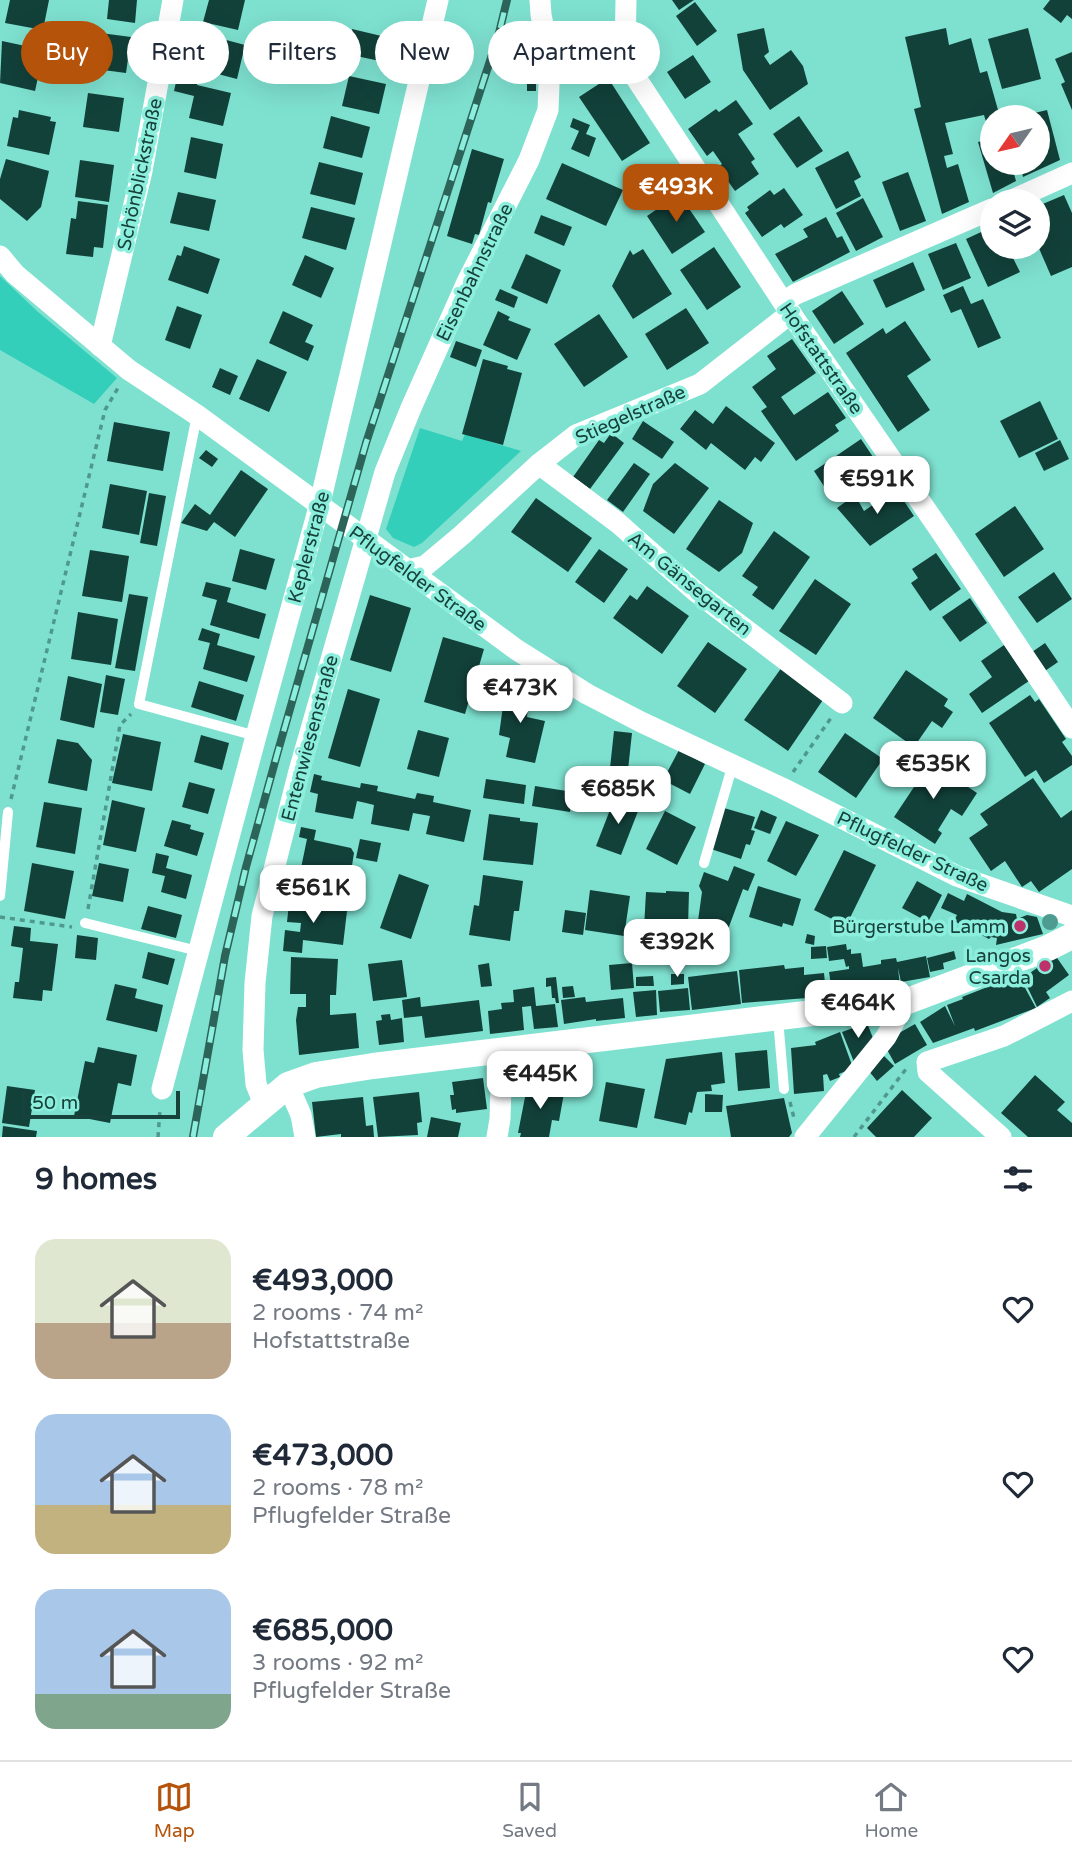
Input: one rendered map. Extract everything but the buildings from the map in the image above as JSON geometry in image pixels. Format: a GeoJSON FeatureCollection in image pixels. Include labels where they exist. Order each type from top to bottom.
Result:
{"type":"FeatureCollection","features":[{"type":"Feature","properties":{"kind":"street","name":"Schönblickstraße"},"geometry":{"type":"LineString","coordinates":[[100,346],[142,171],[173,0]]}},
{"type":"Feature","properties":{"kind":"street","name":"Keplerstraße"},"geometry":{"type":"LineString","coordinates":[[162,1089],[319,507],[438,0]]}},
{"type":"Feature","properties":{"kind":"street","name":"Eisenbahnstraße"},"geometry":{"type":"LineString","coordinates":[[540,0],[544,21]]}},
{"type":"Feature","properties":{"kind":"street","name":"Hofstattstraße"},"geometry":{"type":"LineString","coordinates":[[626,0],[626,21]]}},
{"type":"Feature","properties":{"kind":"street","name":"Eisenbahnstraße"},"geometry":{"type":"LineString","coordinates":[[365,540],[385,472],[411,408],[467,282],[528,160],[548,110],[550,84]]}},
{"type":"Feature","properties":{"kind":"street","name":"Hofstattstraße"},"geometry":{"type":"LineString","coordinates":[[640,84],[787,308],[1072,728]]}},
{"type":"Feature","properties":{"kind":"street"},"geometry":{"type":"LineString","coordinates":[[1037,189],[1072,173]]}},
{"type":"Feature","properties":{"kind":"street","name":"Stiegelstraße"},"geometry":{"type":"LineString","coordinates":[[407,570],[425,566],[539,464],[576,435],[700,384],[787,308],[796,294],[980,214]]}},
{"type":"Feature","properties":{"kind":"street","name":"Pflugfelder Straße"},"geometry":{"type":"LineString","coordinates":[[0,256],[15,274],[129,370],[197,415],[517,650],[587,694],[957,876],[1072,916]]}},
{"type":"Feature","properties":{"kind":"street","name":"Am Gänsegarten"},"geometry":{"type":"LineString","coordinates":[[539,464],[618,523],[695,591],[842,703]]}},
{"type":"Feature","properties":{"kind":"street","name":"Entenwiesenstraße"},"geometry":{"type":"LineString","coordinates":[[264,1104],[256,1084],[253,1050],[262,916],[299,771],[365,540]]}},
{"type":"Feature","properties":{"kind":"street"},"geometry":{"type":"LineString","coordinates":[[226,1137],[288,1085],[316,1075],[905,1002],[1048,948],[1072,936]]}},
{"type":"Feature","properties":{"kind":"street"},"geometry":{"type":"LineString","coordinates":[[1001,1137],[928,1072],[927,1062],[1004,1036],[1072,1001]]}},
{"type":"Feature","properties":{"kind":"street"},"geometry":{"type":"LineString","coordinates":[[800,1130],[886,1037],[905,1002]]}},
{"type":"Feature","properties":{"kind":"street"},"geometry":{"type":"LineString","coordinates":[[497,1137],[502,1052]]}},
{"type":"Feature","properties":{"kind":"street"},"geometry":{"type":"LineString","coordinates":[[288,1085],[301,1115],[305,1137]]}},
{"type":"Feature","properties":{"kind":"lane"},"geometry":{"type":"LineString","coordinates":[[197,415],[139,704],[256,736]]}},
{"type":"Feature","properties":{"kind":"lane"},"geometry":{"type":"LineString","coordinates":[[704,863],[733,764]]}},
{"type":"Feature","properties":{"kind":"lane"},"geometry":{"type":"LineString","coordinates":[[0,896],[8,812]]}},
{"type":"Feature","properties":{"kind":"lane"},"geometry":{"type":"LineString","coordinates":[[81,925],[198,951]]}},
{"type":"Feature","properties":{"kind":"lane"},"geometry":{"type":"LineString","coordinates":[[778,1018],[784,1089]]}},
{"type":"Feature","properties":{"kind":"path"},"geometry":{"type":"LineString","coordinates":[[8,812],[105,410],[129,370]]}},
{"type":"Feature","properties":{"kind":"path"},"geometry":{"type":"LineString","coordinates":[[782,788],[842,703]]}},
{"type":"Feature","properties":{"kind":"path"},"geometry":{"type":"LineString","coordinates":[[0,917],[81,925],[120,725],[139,704]]}},
{"type":"Feature","properties":{"kind":"path"},"geometry":{"type":"LineString","coordinates":[[854,1137],[907,1068],[927,1062]]}},
{"type":"Feature","properties":{"kind":"path"},"geometry":{"type":"LineString","coordinates":[[158,1137],[162,1089]]}},
{"type":"Feature","properties":{"kind":"path"},"geometry":{"type":"LineString","coordinates":[[784,1089],[789,1096],[800,1130]]}},
{"type":"Feature","properties":{"kind":"green space"},"geometry":{"type":"Polygon","coordinates":[[[0,276],[38,312],[117,378],[94,404],[0,350],[0,276]]]}},
{"type":"Feature","properties":{"kind":"green space"},"geometry":{"type":"Polygon","coordinates":[[[420,428],[462,441],[465,434],[521,451],[422,543],[414,547],[393,538],[386,529],[420,428]]]}},
{"type":"Feature","properties":{"kind":"railway"},"geometry":{"type":"LineString","coordinates":[[193,1137],[225,956],[278,751],[366,443],[499,33],[507,0]]}},
{"type":"Feature","properties":{"kind":"place","name":"Bürgerstube Lamm"},"geometry":{"type":"Point","coordinates":[1020,926]}},
{"type":"Feature","properties":{"kind":"place","name":"Langos Csarda"},"geometry":{"type":"Point","coordinates":[1045,966]}}]}
